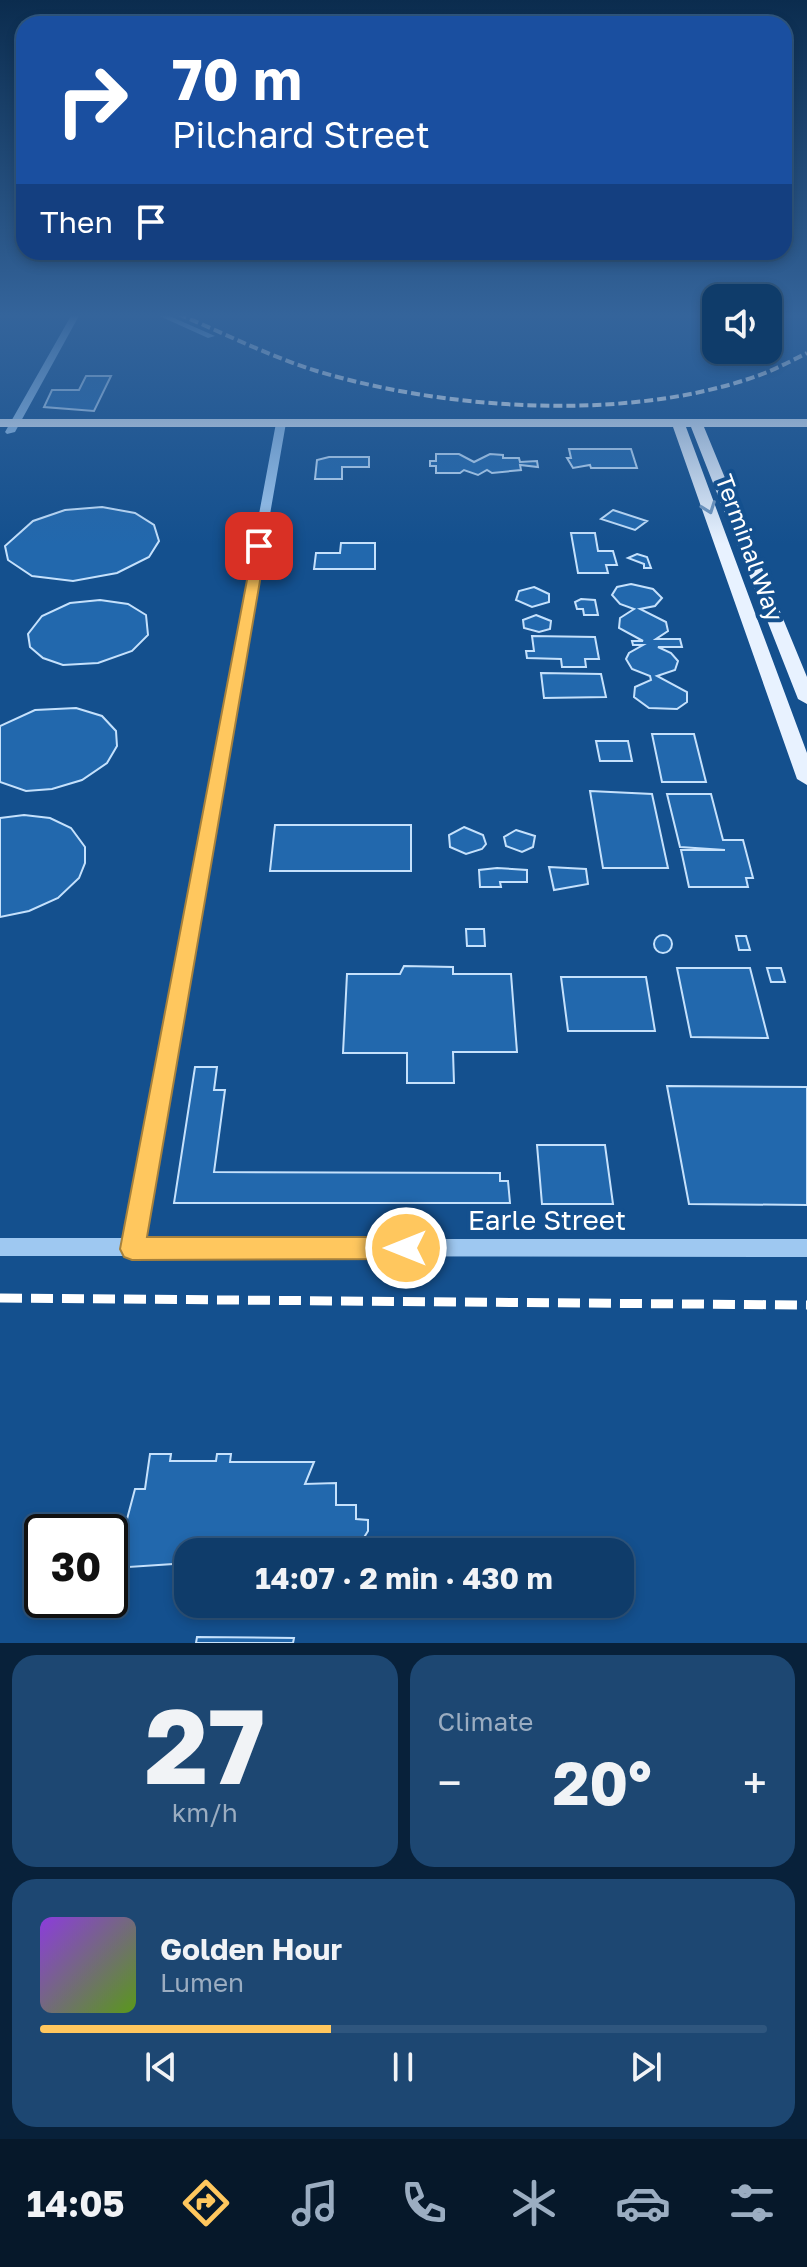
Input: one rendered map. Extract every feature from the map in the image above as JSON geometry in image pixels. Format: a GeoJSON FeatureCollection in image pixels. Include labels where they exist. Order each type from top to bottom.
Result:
{"type":"FeatureCollection","features":[{"type":"Feature","properties":{"kind":"main road"},"geometry":{"type":"LineString","coordinates":[[690,430],[807,423]]}},
{"type":"Feature","properties":{"kind":"main road"},"geometry":{"type":"LineString","coordinates":[[6,427],[807,433]]}},
{"type":"Feature","properties":{"kind":"main road","name":"Terminal Way"},"geometry":{"type":"LineString","coordinates":[[690,430],[711,461],[807,699]]}},
{"type":"Feature","properties":{"kind":"main road","name":"Terminal Way"},"geometry":{"type":"LineString","coordinates":[[690,430],[807,779]]}},
{"type":"Feature","properties":{"kind":"main road"},"geometry":{"type":"LineString","coordinates":[[711,461],[714,448],[727,439],[752,434]]}},
{"type":"Feature","properties":{"kind":"street"},"geometry":{"type":"LineString","coordinates":[[6,427],[29,391]]}},
{"type":"Feature","properties":{"kind":"street"},"geometry":{"type":"LineString","coordinates":[[132,1249],[280,428]]}},
{"type":"Feature","properties":{"kind":"street","name":"Earle Street"},"geometry":{"type":"LineString","coordinates":[[0,1247],[807,1248]]}},
{"type":"Feature","properties":{"kind":"building"},"geometry":{"type":"Polygon","coordinates":[[[52,391],[104,391],[94,411],[44,407],[52,391]]]}},
{"type":"Feature","properties":{"kind":"building"},"geometry":{"type":"Polygon","coordinates":[[[569,449],[631,449],[637,468],[591,468],[590,465],[573,468],[567,458],[571,458],[569,449]]]}},
{"type":"Feature","properties":{"kind":"building"},"geometry":{"type":"Polygon","coordinates":[[[436,454],[459,454],[474,462],[490,454],[503,455],[503,458],[519,458],[520,462],[537,461],[538,467],[520,465],[521,470],[492,473],[487,470],[478,475],[464,470],[460,473],[436,473],[436,466],[430,466],[430,461],[436,461],[436,454]]]}},
{"type":"Feature","properties":{"kind":"building"},"geometry":{"type":"Polygon","coordinates":[[[369,457],[369,467],[342,467],[342,479],[315,479],[317,460],[369,457]]]}},
{"type":"Feature","properties":{"kind":"building"},"geometry":{"type":"Polygon","coordinates":[[[102,507],[135,513],[154,525],[159,541],[149,557],[117,573],[73,581],[32,576],[8,560],[5,546],[33,521],[65,510],[102,507]]]}},
{"type":"Feature","properties":{"kind":"building"},"geometry":{"type":"Polygon","coordinates":[[[613,510],[647,521],[635,530],[601,519],[613,510]]]}},
{"type":"Feature","properties":{"kind":"building"},"geometry":{"type":"Polygon","coordinates":[[[571,533],[595,533],[598,551],[613,551],[617,565],[606,565],[608,573],[578,573],[571,533]]]}},
{"type":"Feature","properties":{"kind":"building"},"geometry":{"type":"Polygon","coordinates":[[[341,543],[375,543],[375,569],[314,569],[316,553],[340,553],[341,543]]]}},
{"type":"Feature","properties":{"kind":"building"},"geometry":{"type":"Polygon","coordinates":[[[637,554],[647,557],[651,568],[644,568],[644,564],[628,558],[637,554]]]}},
{"type":"Feature","properties":{"kind":"building"},"geometry":{"type":"Polygon","coordinates":[[[631,584],[653,589],[662,598],[655,606],[640,609],[666,622],[668,631],[656,639],[680,639],[682,647],[658,647],[671,653],[678,661],[675,670],[657,676],[687,692],[687,702],[677,709],[649,708],[634,697],[635,687],[651,680],[650,676],[632,669],[626,659],[629,653],[643,645],[633,645],[632,641],[643,641],[619,628],[620,618],[634,609],[620,604],[612,595],[617,587],[631,584]]]}},
{"type":"Feature","properties":{"kind":"building"},"geometry":{"type":"Polygon","coordinates":[[[534,587],[549,594],[549,602],[532,607],[516,600],[519,591],[534,587]]]}},
{"type":"Feature","properties":{"kind":"building"},"geometry":{"type":"Polygon","coordinates":[[[100,600],[128,604],[146,615],[148,635],[132,651],[98,663],[63,665],[43,658],[30,647],[28,634],[42,616],[70,603],[100,600]]]}},
{"type":"Feature","properties":{"kind":"building"},"geometry":{"type":"Polygon","coordinates":[[[595,600],[598,615],[584,615],[583,609],[577,609],[575,602],[595,600]]]}},
{"type":"Feature","properties":{"kind":"building"},"geometry":{"type":"Polygon","coordinates":[[[536,615],[551,621],[550,629],[539,632],[524,628],[523,620],[536,615]]]}},
{"type":"Feature","properties":{"kind":"building"},"geometry":{"type":"Polygon","coordinates":[[[532,636],[595,637],[599,659],[585,659],[586,667],[562,667],[561,659],[527,658],[526,651],[534,651],[532,636]]]}},
{"type":"Feature","properties":{"kind":"building"},"geometry":{"type":"Polygon","coordinates":[[[541,673],[601,674],[606,697],[544,698],[541,673]]]}},
{"type":"Feature","properties":{"kind":"building"},"geometry":{"type":"Polygon","coordinates":[[[76,708],[102,716],[116,731],[117,746],[107,763],[82,780],[52,789],[26,791],[0,782],[0,726],[35,710],[76,708]]]}},
{"type":"Feature","properties":{"kind":"building"},"geometry":{"type":"Polygon","coordinates":[[[652,734],[694,734],[706,782],[662,782],[652,734]]]}},
{"type":"Feature","properties":{"kind":"building"},"geometry":{"type":"Polygon","coordinates":[[[596,741],[628,741],[632,761],[600,761],[596,741]]]}},
{"type":"Feature","properties":{"kind":"building"},"geometry":{"type":"Polygon","coordinates":[[[590,791],[652,794],[668,868],[603,868],[590,791]]]}},
{"type":"Feature","properties":{"kind":"building"},"geometry":{"type":"Polygon","coordinates":[[[667,794],[711,794],[723,840],[743,840],[753,878],[746,878],[748,887],[689,887],[681,850],[725,850],[680,847],[667,794]]]}},
{"type":"Feature","properties":{"kind":"building"},"geometry":{"type":"Polygon","coordinates":[[[24,815],[50,818],[71,828],[85,847],[85,863],[79,878],[58,898],[29,911],[0,917],[0,818],[24,815]]]}},
{"type":"Feature","properties":{"kind":"building"},"geometry":{"type":"Polygon","coordinates":[[[275,825],[411,825],[411,871],[270,871],[275,825]]]}},
{"type":"Feature","properties":{"kind":"building"},"geometry":{"type":"Polygon","coordinates":[[[464,827],[483,835],[486,844],[482,849],[466,854],[450,847],[449,835],[464,827]]]}},
{"type":"Feature","properties":{"kind":"building"},"geometry":{"type":"Polygon","coordinates":[[[516,830],[535,836],[533,847],[522,852],[506,846],[504,837],[516,830]]]}},
{"type":"Feature","properties":{"kind":"building"},"geometry":{"type":"Polygon","coordinates":[[[549,867],[586,869],[588,884],[554,890],[549,867]]]}},
{"type":"Feature","properties":{"kind":"building"},"geometry":{"type":"Polygon","coordinates":[[[479,870],[527,870],[527,882],[500,882],[501,887],[480,887],[479,870]]]}},
{"type":"Feature","properties":{"kind":"building"},"geometry":{"type":"Polygon","coordinates":[[[466,929],[484,929],[485,946],[467,946],[466,929]]]}},
{"type":"Feature","properties":{"kind":"building"},"geometry":{"type":"Polygon","coordinates":[[[663,935],[672,944],[663,953],[654,944],[663,935]]]}},
{"type":"Feature","properties":{"kind":"building"},"geometry":{"type":"Polygon","coordinates":[[[736,936],[746,936],[750,950],[739,950],[736,936]]]}},
{"type":"Feature","properties":{"kind":"building"},"geometry":{"type":"Polygon","coordinates":[[[404,966],[453,967],[453,974],[511,974],[517,1052],[453,1052],[454,1083],[407,1083],[407,1053],[343,1053],[347,974],[400,974],[404,966]]]}},
{"type":"Feature","properties":{"kind":"building"},"geometry":{"type":"Polygon","coordinates":[[[677,968],[750,968],[768,1038],[691,1037],[677,968]]]}},
{"type":"Feature","properties":{"kind":"building"},"geometry":{"type":"Polygon","coordinates":[[[767,968],[781,968],[785,982],[771,982],[767,968]]]}},
{"type":"Feature","properties":{"kind":"building"},"geometry":{"type":"Polygon","coordinates":[[[561,977],[646,977],[655,1031],[568,1031],[561,977]]]}},
{"type":"Feature","properties":{"kind":"building"},"geometry":{"type":"Polygon","coordinates":[[[195,1067],[217,1067],[214,1090],[225,1090],[214,1172],[500,1173],[500,1181],[508,1181],[510,1203],[174,1203],[195,1067]]]}},
{"type":"Feature","properties":{"kind":"building"},"geometry":{"type":"Polygon","coordinates":[[[667,1086],[807,1087],[807,1205],[689,1204],[667,1086]]]}},
{"type":"Feature","properties":{"kind":"building"},"geometry":{"type":"Polygon","coordinates":[[[537,1145],[605,1145],[613,1204],[542,1204],[537,1145]]]}},
{"type":"Feature","properties":{"kind":"building"},"geometry":{"type":"Polygon","coordinates":[[[150,1454],[171,1454],[170,1461],[216,1461],[217,1454],[231,1454],[230,1462],[314,1462],[305,1484],[336,1483],[336,1505],[356,1505],[356,1519],[368,1520],[368,1531],[364,1538],[174,1538],[174,1564],[128,1567],[128,1515],[135,1489],[145,1489],[150,1454]]]}},
{"type":"Feature","properties":{"kind":"building"},"geometry":{"type":"Polygon","coordinates":[[[197,1637],[294,1638],[293,1643],[196,1643],[197,1637]]]}},
{"type":"Feature","properties":{"kind":"railway"},"geometry":{"type":"LineString","coordinates":[[399,391],[532,405],[591,405],[706,391]]}},
{"type":"Feature","properties":{"kind":"railway"},"geometry":{"type":"LineString","coordinates":[[0,1298],[807,1305]]}},
{"type":"Feature","properties":{"kind":"route"},"geometry":{"type":"LineString","coordinates":[[259,546],[132,1249],[406,1248]]}}]}
